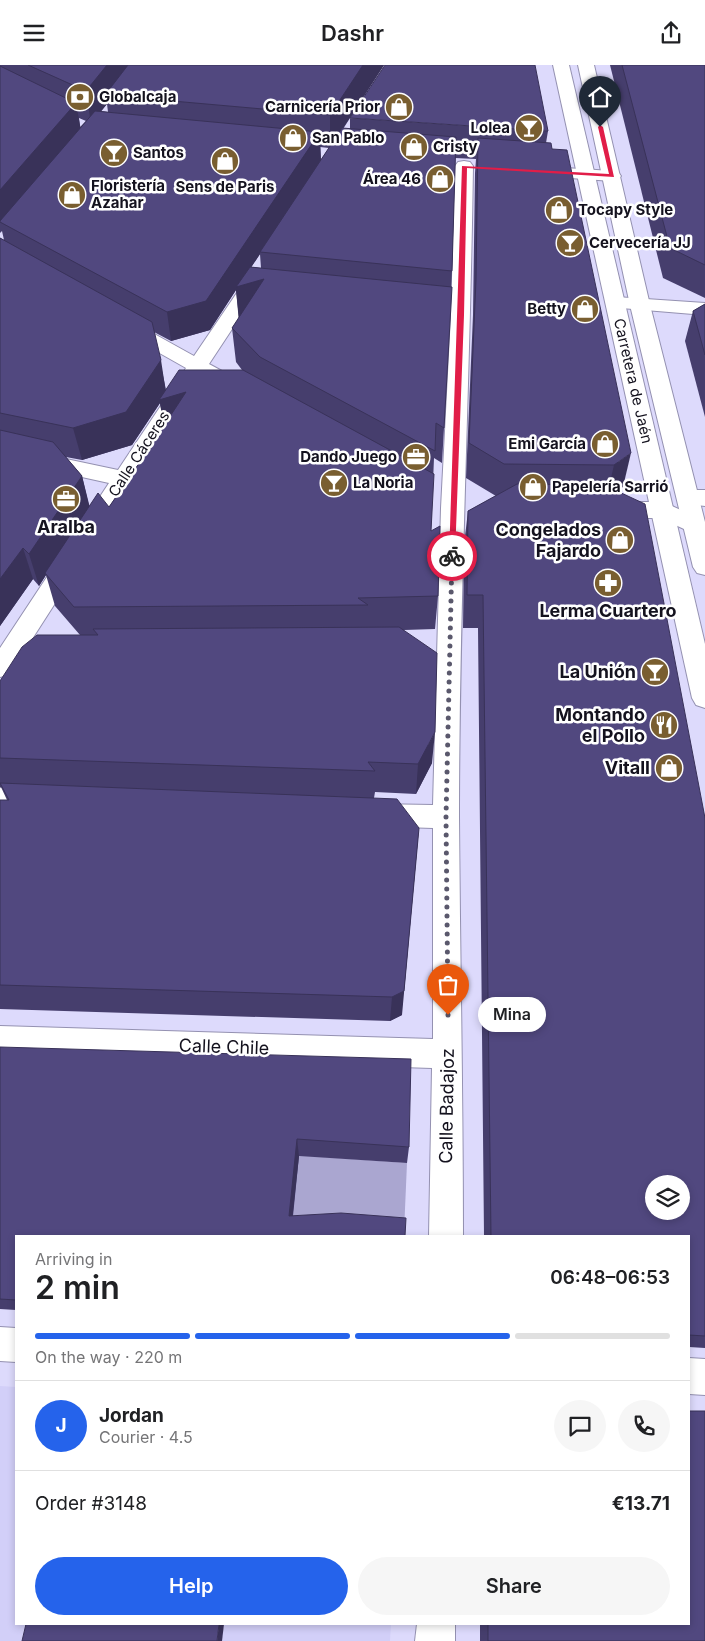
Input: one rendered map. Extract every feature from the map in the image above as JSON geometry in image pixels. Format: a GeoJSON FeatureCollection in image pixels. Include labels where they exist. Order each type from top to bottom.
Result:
{"type":"FeatureCollection","features":[{"type":"Feature","properties":{"kind":"street","name":"Carretera de Jaén"},"geometry":{"type":"LineString","coordinates":[[561,65],[705,698]]}},
{"type":"Feature","properties":{"kind":"street","name":"Carretera de Jaén"},"geometry":{"type":"LineString","coordinates":[[586,65],[640,305],[696,498],[695,526],[705,567]]}},
{"type":"Feature","properties":{"kind":"street","name":"Calle Badajoz"},"geometry":{"type":"LineString","coordinates":[[446,1235],[448,1055],[446,817],[440,648],[461,508],[451,314],[464,166]]}},
{"type":"Feature","properties":{"kind":"street"},"geometry":{"type":"LineString","coordinates":[[519,170],[612,175]]}},
{"type":"Feature","properties":{"kind":"street","name":"Calle Cáceres"},"geometry":{"type":"LineString","coordinates":[[15,657],[123,479],[268,261]]}},
{"type":"Feature","properties":{"kind":"street"},"geometry":{"type":"LineString","coordinates":[[247,294],[270,296]]}},
{"type":"Feature","properties":{"kind":"street"},"geometry":{"type":"LineString","coordinates":[[616,303],[705,309]]}},
{"type":"Feature","properties":{"kind":"street"},"geometry":{"type":"LineString","coordinates":[[108,316],[251,396]]}},
{"type":"Feature","properties":{"kind":"street"},"geometry":{"type":"LineString","coordinates":[[0,452],[123,479]]}},
{"type":"Feature","properties":{"kind":"street"},"geometry":{"type":"LineString","coordinates":[[430,496],[461,508]]}},
{"type":"Feature","properties":{"kind":"street"},"geometry":{"type":"LineString","coordinates":[[591,509],[663,510],[695,526]]}},
{"type":"Feature","properties":{"kind":"street"},"geometry":{"type":"LineString","coordinates":[[0,799],[69,802]]}},
{"type":"Feature","properties":{"kind":"street"},"geometry":{"type":"LineString","coordinates":[[346,813],[446,817]]}},
{"type":"Feature","properties":{"kind":"street","name":"Calle Chile"},"geometry":{"type":"LineString","coordinates":[[0,1040],[448,1055]]}},
{"type":"Feature","properties":{"kind":"street"},"geometry":{"type":"LineString","coordinates":[[0,1344],[15,1345]]}},
{"type":"Feature","properties":{"kind":"street"},"geometry":{"type":"LineString","coordinates":[[690,1376],[705,1377]]}},
{"type":"Feature","properties":{"kind":"street"},"geometry":{"type":"LineString","coordinates":[[435,1641],[436,1625]]}},
{"type":"Feature","properties":{"kind":"shaded area"},"geometry":{"type":"Polygon","coordinates":[[[296,1155],[407,1163],[404,1232],[291,1228],[296,1155]]]}},
{"type":"Feature","properties":{"kind":"shaded area"},"geometry":{"type":"Polygon","coordinates":[[[0,1386],[15,1387],[15,1625],[391,1625],[390,1641],[0,1641],[0,1386]]]}},
{"type":"Feature","properties":{"kind":"building"},"geometry":{"type":"Polygon","coordinates":[[[28,65],[107,65],[86,91],[28,65]]]}},
{"type":"Feature","properties":{"kind":"building"},"geometry":{"type":"Polygon","coordinates":[[[128,65],[363,65],[330,115],[105,95],[128,65]]]}},
{"type":"Feature","properties":{"kind":"building"},"geometry":{"type":"Polygon","coordinates":[[[385,65],[535,65],[548,131],[350,118],[385,65]]]}},
{"type":"Feature","properties":{"kind":"building"},"geometry":{"type":"Polygon","coordinates":[[[622,65],[705,65],[705,265],[670,248],[622,65]]]}},
{"type":"Feature","properties":{"kind":"building"},"geometry":{"type":"Polygon","coordinates":[[[0,66],[76,103],[0,190],[0,66]]]}},
{"type":"Feature","properties":{"kind":"building"},"geometry":{"type":"Polygon","coordinates":[[[95,111],[320,132],[206,301],[167,312],[0,222],[95,111]]]}},
{"type":"Feature","properties":{"kind":"building"},"geometry":{"type":"Polygon","coordinates":[[[342,128],[456,137],[452,271],[260,252],[342,128]]]}},
{"type":"Feature","properties":{"kind":"building"},"geometry":{"type":"Polygon","coordinates":[[[478,138],[551,143],[552,149],[567,150],[631,453],[614,465],[504,464],[469,443],[476,280],[478,138]]]}},
{"type":"Feature","properties":{"kind":"building"},"geometry":{"type":"Polygon","coordinates":[[[0,238],[152,322],[161,360],[126,412],[73,428],[0,413],[0,238]]]}},
{"type":"Feature","properties":{"kind":"building"},"geometry":{"type":"Polygon","coordinates":[[[250,267],[452,287],[444,428],[436,423],[435,451],[260,357],[232,328],[264,279],[236,287],[250,267]]]}},
{"type":"Feature","properties":{"kind":"building"},"geometry":{"type":"Polygon","coordinates":[[[705,304],[705,355],[693,311],[705,304]]]}},
{"type":"Feature","properties":{"kind":"building"},"geometry":{"type":"Polygon","coordinates":[[[179,370],[243,370],[434,474],[431,531],[440,526],[438,596],[358,598],[368,605],[74,607],[45,573],[98,493],[109,507],[136,468],[186,392],[159,400],[179,370]]]}},
{"type":"Feature","properties":{"kind":"building"},"geometry":{"type":"Polygon","coordinates":[[[0,430],[53,442],[82,476],[29,554],[23,548],[0,579],[0,430]]]}},
{"type":"Feature","properties":{"kind":"building"},"geometry":{"type":"Polygon","coordinates":[[[517,484],[604,485],[645,504],[705,818],[705,1336],[690,1335],[690,1235],[491,1235],[483,595],[467,595],[468,511],[517,484]]]}},
{"type":"Feature","properties":{"kind":"building"},"geometry":{"type":"Polygon","coordinates":[[[399,627],[437,653],[435,732],[418,764],[368,762],[375,771],[0,758],[0,681],[22,647],[37,635],[98,635],[93,629],[399,627]]]}},
{"type":"Feature","properties":{"kind":"building"},"geometry":{"type":"Polygon","coordinates":[[[0,783],[397,799],[419,828],[404,991],[392,997],[0,985],[0,800],[9,800],[0,783]]]}},
{"type":"Feature","properties":{"kind":"building"},"geometry":{"type":"Polygon","coordinates":[[[0,1047],[411,1059],[409,1147],[297,1139],[289,1216],[341,1213],[406,1218],[405,1235],[15,1235],[15,1300],[0,1299],[0,1047]]]}},
{"type":"Feature","properties":{"kind":"building"},"geometry":{"type":"Polygon","coordinates":[[[690,1411],[705,1411],[705,1641],[488,1641],[488,1625],[690,1625],[690,1411]]]}},
{"type":"Feature","properties":{"kind":"building"},"geometry":{"type":"Polygon","coordinates":[[[26,1625],[219,1625],[217,1641],[22,1641],[26,1625]]]}},
{"type":"Feature","properties":{"kind":"way so far"},"geometry":{"type":"LineString","coordinates":[[448,1015],[446,817],[452,556]]}},
{"type":"Feature","properties":{"kind":"place","name":"Globalcaja"},"geometry":{"type":"Point","coordinates":[80,97]}},
{"type":"Feature","properties":{"kind":"place","name":"Carnicería Prior"},"geometry":{"type":"Point","coordinates":[399,107]}},
{"type":"Feature","properties":{"kind":"place","name":"Lolea"},"geometry":{"type":"Point","coordinates":[529,128]}},
{"type":"Feature","properties":{"kind":"place","name":"San Pablo"},"geometry":{"type":"Point","coordinates":[293,138]}},
{"type":"Feature","properties":{"kind":"place","name":"Cristy"},"geometry":{"type":"Point","coordinates":[414,147]}},
{"type":"Feature","properties":{"kind":"place","name":"Santos"},"geometry":{"type":"Point","coordinates":[114,153]}},
{"type":"Feature","properties":{"kind":"place","name":"Sens de Paris"},"geometry":{"type":"Point","coordinates":[225,161]}},
{"type":"Feature","properties":{"kind":"place","name":"Área 46"},"geometry":{"type":"Point","coordinates":[440,179]}},
{"type":"Feature","properties":{"kind":"place","name":"Floristería Azahar"},"geometry":{"type":"Point","coordinates":[72,195]}},
{"type":"Feature","properties":{"kind":"place","name":"Tocapy Style"},"geometry":{"type":"Point","coordinates":[559,210]}},
{"type":"Feature","properties":{"kind":"place","name":"Cervecería JJ"},"geometry":{"type":"Point","coordinates":[570,243]}},
{"type":"Feature","properties":{"kind":"place","name":"Betty"},"geometry":{"type":"Point","coordinates":[585,309]}},
{"type":"Feature","properties":{"kind":"place","name":"Emi García"},"geometry":{"type":"Point","coordinates":[605,444]}},
{"type":"Feature","properties":{"kind":"place","name":"Dando Juego"},"geometry":{"type":"Point","coordinates":[416,457]}},
{"type":"Feature","properties":{"kind":"place","name":"La Noria"},"geometry":{"type":"Point","coordinates":[334,483]}},
{"type":"Feature","properties":{"kind":"place","name":"Papelería Sarrió"},"geometry":{"type":"Point","coordinates":[533,487]}},
{"type":"Feature","properties":{"kind":"place","name":"Aralba"},"geometry":{"type":"Point","coordinates":[66,499]}},
{"type":"Feature","properties":{"kind":"place","name":"Congelados Fajardo"},"geometry":{"type":"Point","coordinates":[620,540]}},
{"type":"Feature","properties":{"kind":"place","name":"Lerma Cuartero"},"geometry":{"type":"Point","coordinates":[608,583]}},
{"type":"Feature","properties":{"kind":"place","name":"La Unión"},"geometry":{"type":"Point","coordinates":[655,672]}},
{"type":"Feature","properties":{"kind":"place","name":"Montando el Pollo"},"geometry":{"type":"Point","coordinates":[664,725]}},
{"type":"Feature","properties":{"kind":"place","name":"Vitall"},"geometry":{"type":"Point","coordinates":[669,768]}},
{"type":"Feature","properties":{"kind":"place","name":"Mina"},"geometry":{"type":"Point","coordinates":[448,1015]}},
{"type":"Feature","properties":{"kind":"route"},"geometry":{"type":"LineString","coordinates":[[452,556],[452,508],[461,315],[464,166],[587,175],[612,175],[600,127]]}}]}
